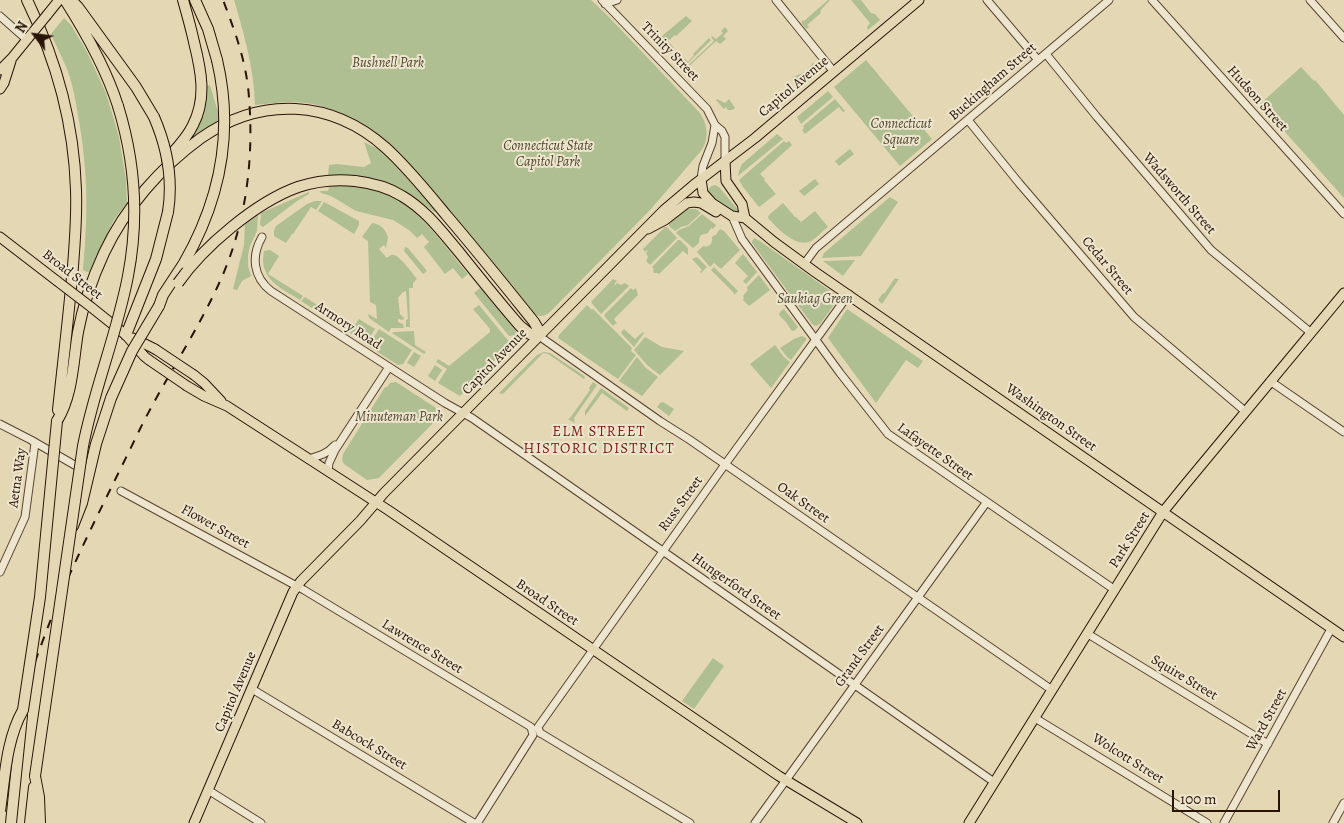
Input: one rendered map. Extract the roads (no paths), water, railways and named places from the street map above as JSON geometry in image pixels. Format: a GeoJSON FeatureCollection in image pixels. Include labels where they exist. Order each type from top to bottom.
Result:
{"type":"FeatureCollection","features":[{"type":"Feature","properties":{"kind":"highway"},"geometry":{"type":"LineString","coordinates":[[11,823],[23,710],[42,579],[70,304],[76,204],[75,170],[69,124],[47,47],[26,0]]}},
{"type":"Feature","properties":{"kind":"highway"},"geometry":{"type":"LineString","coordinates":[[57,421],[64,408],[69,391],[80,324],[90,286],[113,236],[122,220],[155,174],[190,132],[197,117],[202,90],[201,71],[183,0]]}},
{"type":"Feature","properties":{"kind":"highway"},"geometry":{"type":"LineString","coordinates":[[70,531],[83,499],[96,444],[111,398],[130,356],[159,306],[163,295],[196,241],[216,186],[223,143],[223,92],[217,60],[208,29],[195,0]]}},
{"type":"Feature","properties":{"kind":"highway"},"geometry":{"type":"LineString","coordinates":[[30,823],[35,776],[64,585],[77,478],[95,394],[122,304],[128,276],[134,212],[132,178],[126,138],[118,106],[100,62],[70,3]]}},
{"type":"Feature","properties":{"kind":"highway"},"geometry":{"type":"LineString","coordinates":[[70,3],[136,86],[154,117],[164,144],[170,190],[168,212],[156,259],[126,335]]}},
{"type":"Feature","properties":{"kind":"highway"},"geometry":{"type":"LineString","coordinates":[[142,194],[168,166],[190,147],[210,132],[232,120],[262,111],[286,108],[312,110],[332,116],[350,124],[386,148],[406,169],[446,214],[532,319],[538,327],[539,336],[530,334],[521,328],[446,236],[417,206],[392,190],[374,184],[355,181],[333,180],[303,186],[262,206],[204,253],[159,306]]}},
{"type":"Feature","properties":{"kind":"highway"},"geometry":{"type":"LineString","coordinates":[[0,811],[11,740],[16,723],[23,710]]}},
{"type":"Feature","properties":{"kind":"highway"},"geometry":{"type":"LineString","coordinates":[[35,776],[39,797],[40,823]]}},
{"type":"Feature","properties":{"kind":"main road"},"geometry":{"type":"LineString","coordinates":[[0,70],[59,0]]}},
{"type":"Feature","properties":{"kind":"main road","name":"Capitol Avenue"},"geometry":{"type":"LineString","coordinates":[[194,823],[293,592],[297,587],[384,493],[671,203],[755,138],[919,0]]}},
{"type":"Feature","properties":{"kind":"main road"},"geometry":{"type":"LineString","coordinates":[[0,90],[12,58]]}},
{"type":"Feature","properties":{"kind":"main road","name":"Washington Street"},"geometry":{"type":"LineString","coordinates":[[725,161],[726,181],[742,204],[745,218],[766,236],[1344,637]]}},
{"type":"Feature","properties":{"kind":"main road"},"geometry":{"type":"LineString","coordinates":[[701,179],[702,191],[707,198],[733,219],[745,218]]}},
{"type":"Feature","properties":{"kind":"main road"},"geometry":{"type":"LineString","coordinates":[[641,233],[661,223],[690,202],[701,203],[766,236]]}},
{"type":"Feature","properties":{"kind":"main road","name":"Broad Street"},"geometry":{"type":"LineString","coordinates":[[0,237],[126,335],[149,360],[187,386],[204,396],[223,403],[328,471],[786,781],[858,823]]}},
{"type":"Feature","properties":{"kind":"main road","name":"Park Street"},"geometry":{"type":"LineString","coordinates":[[969,823],[1164,512],[1344,292]]}},
{"type":"Feature","properties":{"kind":"main road","name":"Broad Street"},"geometry":{"type":"LineString","coordinates":[[126,335],[155,349],[204,382],[223,403]]}},
{"type":"Feature","properties":{"kind":"street"},"geometry":{"type":"LineString","coordinates":[[603,2],[617,0]]}},
{"type":"Feature","properties":{"kind":"street"},"geometry":{"type":"LineString","coordinates":[[776,0],[834,72]]}},
{"type":"Feature","properties":{"kind":"street"},"geometry":{"type":"LineString","coordinates":[[987,0],[1038,60]]}},
{"type":"Feature","properties":{"kind":"street","name":"Buckingham Street"},"geometry":{"type":"LineString","coordinates":[[804,264],[816,248],[1108,0]]}},
{"type":"Feature","properties":{"kind":"street","name":"Hudson Street"},"geometry":{"type":"LineString","coordinates":[[1152,0],[1344,214]]}},
{"type":"Feature","properties":{"kind":"street"},"geometry":{"type":"LineString","coordinates":[[1310,0],[1344,38]]}},
{"type":"Feature","properties":{"kind":"street","name":"Trinity Street"},"geometry":{"type":"LineString","coordinates":[[603,2],[703,104],[715,125],[725,137],[725,161]]}},
{"type":"Feature","properties":{"kind":"street"},"geometry":{"type":"LineString","coordinates":[[0,16],[3,23],[28,38]]}},
{"type":"Feature","properties":{"kind":"street","name":"Wadsworth Street"},"geometry":{"type":"LineString","coordinates":[[1046,54],[1097,117],[1211,250],[1310,332]]}},
{"type":"Feature","properties":{"kind":"street","name":"Cedar Street"},"geometry":{"type":"LineString","coordinates":[[968,120],[1019,183],[1134,317],[1246,412]]}},
{"type":"Feature","properties":{"kind":"street"},"geometry":{"type":"LineString","coordinates":[[701,179],[703,166],[712,143],[715,125]]}},
{"type":"Feature","properties":{"kind":"street","name":"Lafayette Street"},"geometry":{"type":"LineString","coordinates":[[733,219],[742,239],[840,373],[888,434],[1115,590]]}},
{"type":"Feature","properties":{"kind":"street","name":"Armory Road"},"geometry":{"type":"LineString","coordinates":[[262,237],[256,250],[255,263],[258,275],[270,291],[464,414]]}},
{"type":"Feature","properties":{"kind":"street","name":"Russ Street"},"geometry":{"type":"LineString","coordinates":[[474,823],[478,822],[538,727],[594,651],[725,464],[849,294]]}},
{"type":"Feature","properties":{"kind":"street","name":"Oak Street"},"geometry":{"type":"LineString","coordinates":[[539,336],[1052,690]]}},
{"type":"Feature","properties":{"kind":"street"},"geometry":{"type":"LineString","coordinates":[[328,471],[331,459],[341,440],[389,367]]}},
{"type":"Feature","properties":{"kind":"street"},"geometry":{"type":"LineString","coordinates":[[1270,382],[1344,432]]}},
{"type":"Feature","properties":{"kind":"street","name":"Hungerford Street"},"geometry":{"type":"LineString","coordinates":[[464,414],[994,782]]}},
{"type":"Feature","properties":{"kind":"street"},"geometry":{"type":"LineString","coordinates":[[0,424],[78,467]]}},
{"type":"Feature","properties":{"kind":"street"},"geometry":{"type":"LineString","coordinates":[[308,459],[326,454],[341,440]]}},
{"type":"Feature","properties":{"kind":"street","name":"Aetna Way"},"geometry":{"type":"LineString","coordinates":[[0,572],[26,513],[36,443]]}},
{"type":"Feature","properties":{"kind":"street","name":"Flower Street"},"geometry":{"type":"LineString","coordinates":[[120,491],[297,587]]}},
{"type":"Feature","properties":{"kind":"street","name":"Grand Street"},"geometry":{"type":"LineString","coordinates":[[755,823],[986,503]]}},
{"type":"Feature","properties":{"kind":"street","name":"Lawrence Street"},"geometry":{"type":"LineString","coordinates":[[297,587],[690,823]]}},
{"type":"Feature","properties":{"kind":"street","name":"Ward Street"},"geometry":{"type":"LineString","coordinates":[[1224,823],[1331,628]]}},
{"type":"Feature","properties":{"kind":"street","name":"Squire Street"},"geometry":{"type":"LineString","coordinates":[[1088,634],[1268,744]]}},
{"type":"Feature","properties":{"kind":"street","name":"Babcock Street"},"geometry":{"type":"LineString","coordinates":[[252,689],[474,823]]}},
{"type":"Feature","properties":{"kind":"street","name":"Wolcott Street"},"geometry":{"type":"LineString","coordinates":[[1035,718],[1207,823]]}},
{"type":"Feature","properties":{"kind":"street"},"geometry":{"type":"LineString","coordinates":[[208,790],[261,823]]}},
{"type":"Feature","properties":{"kind":"street"},"geometry":{"type":"LineString","coordinates":[[1333,823],[1344,803]]}},
{"type":"Feature","properties":{"kind":"railway"},"geometry":{"type":"LineString","coordinates":[[0,783],[26,690],[68,578],[139,431],[212,298],[230,258],[237,236],[249,167],[249,98],[243,60],[223,0]]}},
{"type":"Feature","properties":{"kind":"district","name":"ELM STREET HISTORIC DISTRICT"},"geometry":{"type":"Point","coordinates":[599,440]}},
{"type":"Feature","properties":{"kind":"park label","name":"Bushnell Park"},"geometry":{"type":"Point","coordinates":[388,64]}},
{"type":"Feature","properties":{"kind":"park label","name":"Connecticut Square"},"geometry":{"type":"Point","coordinates":[901,134]}},
{"type":"Feature","properties":{"kind":"park label","name":"Connecticut State Capitol Park"},"geometry":{"type":"Point","coordinates":[548,156]}},
{"type":"Feature","properties":{"kind":"park label","name":"Saukiag Green"},"geometry":{"type":"Point","coordinates":[815,300]}},
{"type":"Feature","properties":{"kind":"park label","name":"Minuteman Park"},"geometry":{"type":"Point","coordinates":[399,418]}}]}
